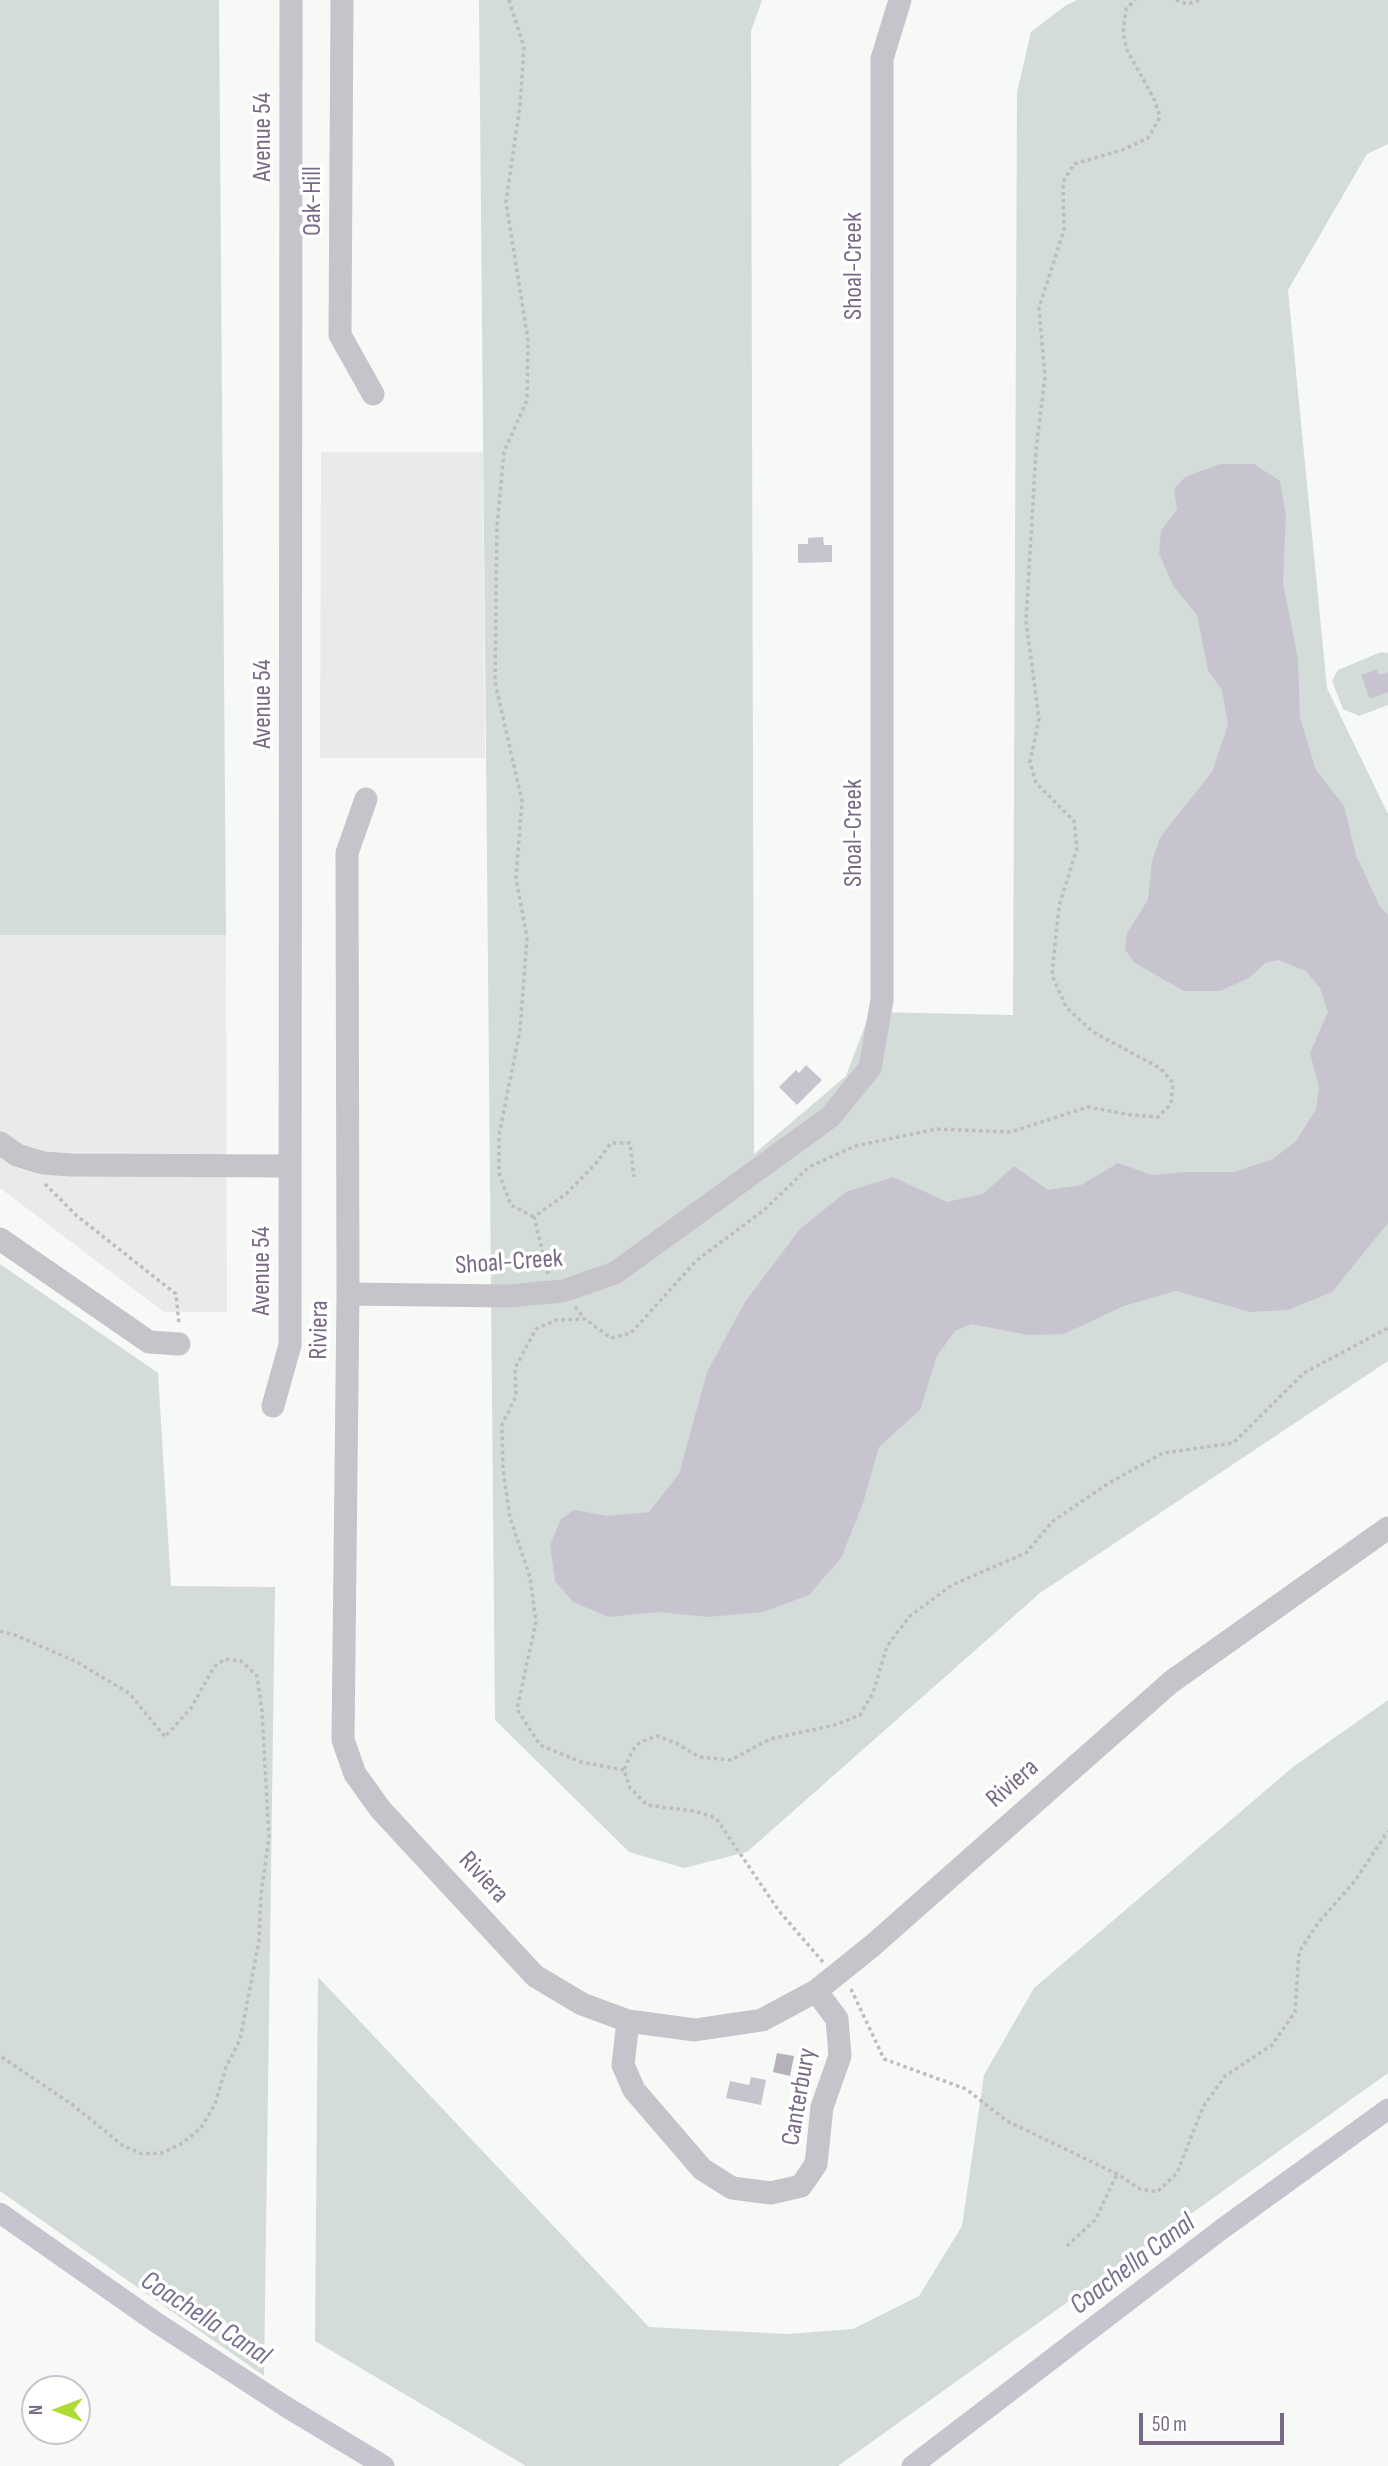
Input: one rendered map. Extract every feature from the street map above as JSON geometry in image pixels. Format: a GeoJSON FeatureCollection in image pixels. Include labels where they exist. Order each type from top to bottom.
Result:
{"type":"FeatureCollection","features":[{"type":"Feature","properties":{"kind":"street","name":"Avenue 54"},"geometry":{"type":"LineString","coordinates":[[273,1406],[290,1345],[291,0]]}},
{"type":"Feature","properties":{"kind":"street","name":"Oak-Hill"},"geometry":{"type":"LineString","coordinates":[[342,0],[340,335],[373,394]]}},
{"type":"Feature","properties":{"kind":"street","name":"Shoal-Creek"},"geometry":{"type":"LineString","coordinates":[[348,1294],[509,1296],[563,1291],[615,1273],[831,1116],[870,1068],[882,1000],[882,59],[900,0]]}},
{"type":"Feature","properties":{"kind":"street","name":"Riviera"},"geometry":{"type":"LineString","coordinates":[[366,799],[346,853],[348,1294],[343,1740],[355,1774],[382,1810],[535,1976],[582,2004],[628,2021],[695,2031],[762,2020],[816,1990],[872,1945],[1171,1682],[1388,1528]]}},
{"type":"Feature","properties":{"kind":"street"},"geometry":{"type":"LineString","coordinates":[[0,1143],[17,1155],[43,1163],[290,1166]]}},
{"type":"Feature","properties":{"kind":"street"},"geometry":{"type":"LineString","coordinates":[[0,1239],[149,1342],[179,1344]]}},
{"type":"Feature","properties":{"kind":"street","name":"Canterbury"},"geometry":{"type":"LineString","coordinates":[[628,2021],[623,2065],[634,2090],[702,2169],[733,2188],[771,2193],[801,2186],[816,2164],[822,2106],[840,2056],[836,2020],[816,1990]]}},
{"type":"Feature","properties":{"kind":"path"},"geometry":{"type":"LineString","coordinates":[[509,0],[524,47],[520,106],[506,202],[527,340],[527,400],[505,452],[497,526],[495,682],[522,801],[516,878],[527,939],[520,1030],[499,1135],[499,1173],[512,1205],[534,1217],[547,1272],[584,1319]]}},
{"type":"Feature","properties":{"kind":"path"},"geometry":{"type":"LineString","coordinates":[[1176,0],[1187,4],[1200,0]]}},
{"type":"Feature","properties":{"kind":"path"},"geometry":{"type":"LineString","coordinates":[[534,1217],[567,1193],[611,1143],[630,1143],[635,1177]]}},
{"type":"Feature","properties":{"kind":"path"},"geometry":{"type":"LineString","coordinates":[[43,1181],[77,1216],[177,1294],[179,1344]]}},
{"type":"Feature","properties":{"kind":"path"},"geometry":{"type":"LineString","coordinates":[[624,1770],[632,1751],[640,1742],[657,1736],[676,1742],[699,1757],[731,1760],[770,1739],[835,1725],[860,1715],[873,1693],[887,1646],[910,1616],[952,1585],[1026,1553],[1053,1521],[1109,1483],[1163,1453],[1233,1443],[1304,1373],[1388,1328]]}},
{"type":"Feature","properties":{"kind":"path"},"geometry":{"type":"LineString","coordinates":[[0,1631],[75,1661],[129,1693],[165,1737],[191,1708],[214,1667],[225,1659],[241,1661],[257,1676],[262,1711],[269,1838],[261,1894],[259,1941],[240,2040],[226,2067],[215,2104],[201,2128],[181,2144],[162,2153],[142,2154],[122,2145],[73,2105],[0,2056]]}},
{"type":"Feature","properties":{"kind":"path"},"geometry":{"type":"LineString","coordinates":[[1068,2246],[1095,2220],[1117,2174],[1140,2189],[1157,2192],[1177,2173],[1203,2106],[1225,2076],[1272,2045],[1295,2012],[1299,1952],[1318,1923],[1355,1881],[1388,1831]]}},
{"type":"Feature","properties":{"kind":"shaded area"},"geometry":{"type":"Polygon","coordinates":[[[0,0],[219,0],[226,935],[0,935],[0,0]]]}},
{"type":"Feature","properties":{"kind":"shaded area"},"geometry":{"type":"Polygon","coordinates":[[[479,0],[762,0],[751,31],[754,1154],[846,1076],[870,1012],[1013,1015],[1017,92],[1031,32],[1077,0],[1388,0],[1388,144],[1367,154],[1288,290],[1327,688],[1388,814],[1388,1361],[1040,1593],[747,1852],[684,1868],[629,1852],[495,1720],[479,0]]]}},
{"type":"Feature","properties":{"kind":"shaded area"},"geometry":{"type":"Polygon","coordinates":[[[321,452],[483,452],[485,758],[320,758],[321,452]]]}},
{"type":"Feature","properties":{"kind":"shaded area"},"geometry":{"type":"Polygon","coordinates":[[[1220,464],[1254,464],[1280,481],[1286,516],[1283,583],[1298,659],[1300,718],[1316,770],[1344,806],[1356,855],[1379,905],[1388,915],[1388,1223],[1332,1292],[1288,1310],[1250,1312],[1176,1291],[1124,1306],[1064,1334],[1028,1335],[971,1324],[955,1331],[937,1356],[920,1410],[879,1447],[863,1503],[841,1558],[809,1595],[763,1612],[708,1617],[658,1612],[609,1617],[573,1602],[555,1581],[550,1545],[561,1519],[574,1510],[609,1516],[649,1512],[679,1474],[707,1372],[745,1302],[800,1229],[846,1192],[893,1177],[947,1202],[983,1194],[1014,1166],[1048,1190],[1081,1185],[1118,1163],[1152,1175],[1234,1172],[1273,1159],[1296,1141],[1316,1109],[1319,1087],[1310,1053],[1328,1012],[1320,988],[1306,971],[1278,960],[1265,963],[1249,978],[1220,991],[1184,991],[1135,963],[1125,950],[1127,933],[1148,900],[1152,861],[1161,836],[1212,772],[1228,725],[1222,690],[1208,670],[1197,615],[1173,586],[1159,553],[1161,531],[1177,509],[1174,489],[1185,477],[1220,464]]]}},
{"type":"Feature","properties":{"kind":"shaded area"},"geometry":{"type":"Polygon","coordinates":[[[823,537],[824,545],[832,545],[832,562],[798,563],[798,544],[808,544],[808,538],[823,537]]]}},
{"type":"Feature","properties":{"kind":"shaded area"},"geometry":{"type":"Polygon","coordinates":[[[1381,652],[1388,653],[1388,705],[1359,716],[1343,709],[1332,681],[1338,670],[1381,652]]]}},
{"type":"Feature","properties":{"kind":"shaded area"},"geometry":{"type":"Polygon","coordinates":[[[1377,669],[1379,675],[1388,672],[1388,692],[1370,699],[1361,675],[1377,669]]]}},
{"type":"Feature","properties":{"kind":"shaded area"},"geometry":{"type":"Polygon","coordinates":[[[0,935],[226,935],[227,1312],[164,1312],[0,1188],[0,935]]]}},
{"type":"Feature","properties":{"kind":"shaded area"},"geometry":{"type":"Polygon","coordinates":[[[806,1065],[822,1080],[797,1105],[779,1087],[796,1070],[799,1073],[806,1065]]]}},
{"type":"Feature","properties":{"kind":"shaded area"},"geometry":{"type":"Polygon","coordinates":[[[0,1264],[158,1373],[171,1586],[275,1587],[264,2376],[0,2191],[0,1264]]]}},
{"type":"Feature","properties":{"kind":"shaded area"},"geometry":{"type":"Polygon","coordinates":[[[1388,1700],[1388,2073],[838,2466],[526,2466],[315,2341],[318,1977],[649,2327],[788,2334],[853,2329],[919,2296],[962,2226],[984,2075],[1034,1988],[1293,1767],[1388,1700]]]}},
{"type":"Feature","properties":{"kind":"shaded area"},"geometry":{"type":"Polygon","coordinates":[[[751,2077],[766,2080],[761,2105],[726,2098],[730,2081],[749,2085],[751,2077]]]}},
{"type":"Feature","properties":{"kind":"building"},"geometry":{"type":"Polygon","coordinates":[[[777,2053],[794,2056],[790,2076],[773,2072],[777,2053]]]}},
{"type":"Feature","properties":{"kind":"waterway","name":"Coachella Canal"},"geometry":{"type":"LineString","coordinates":[[912,2466],[1222,2229],[1388,2109]]}},
{"type":"Feature","properties":{"kind":"waterway","name":"Coachella Canal"},"geometry":{"type":"LineString","coordinates":[[0,2213],[157,2323],[384,2466]]}}]}
